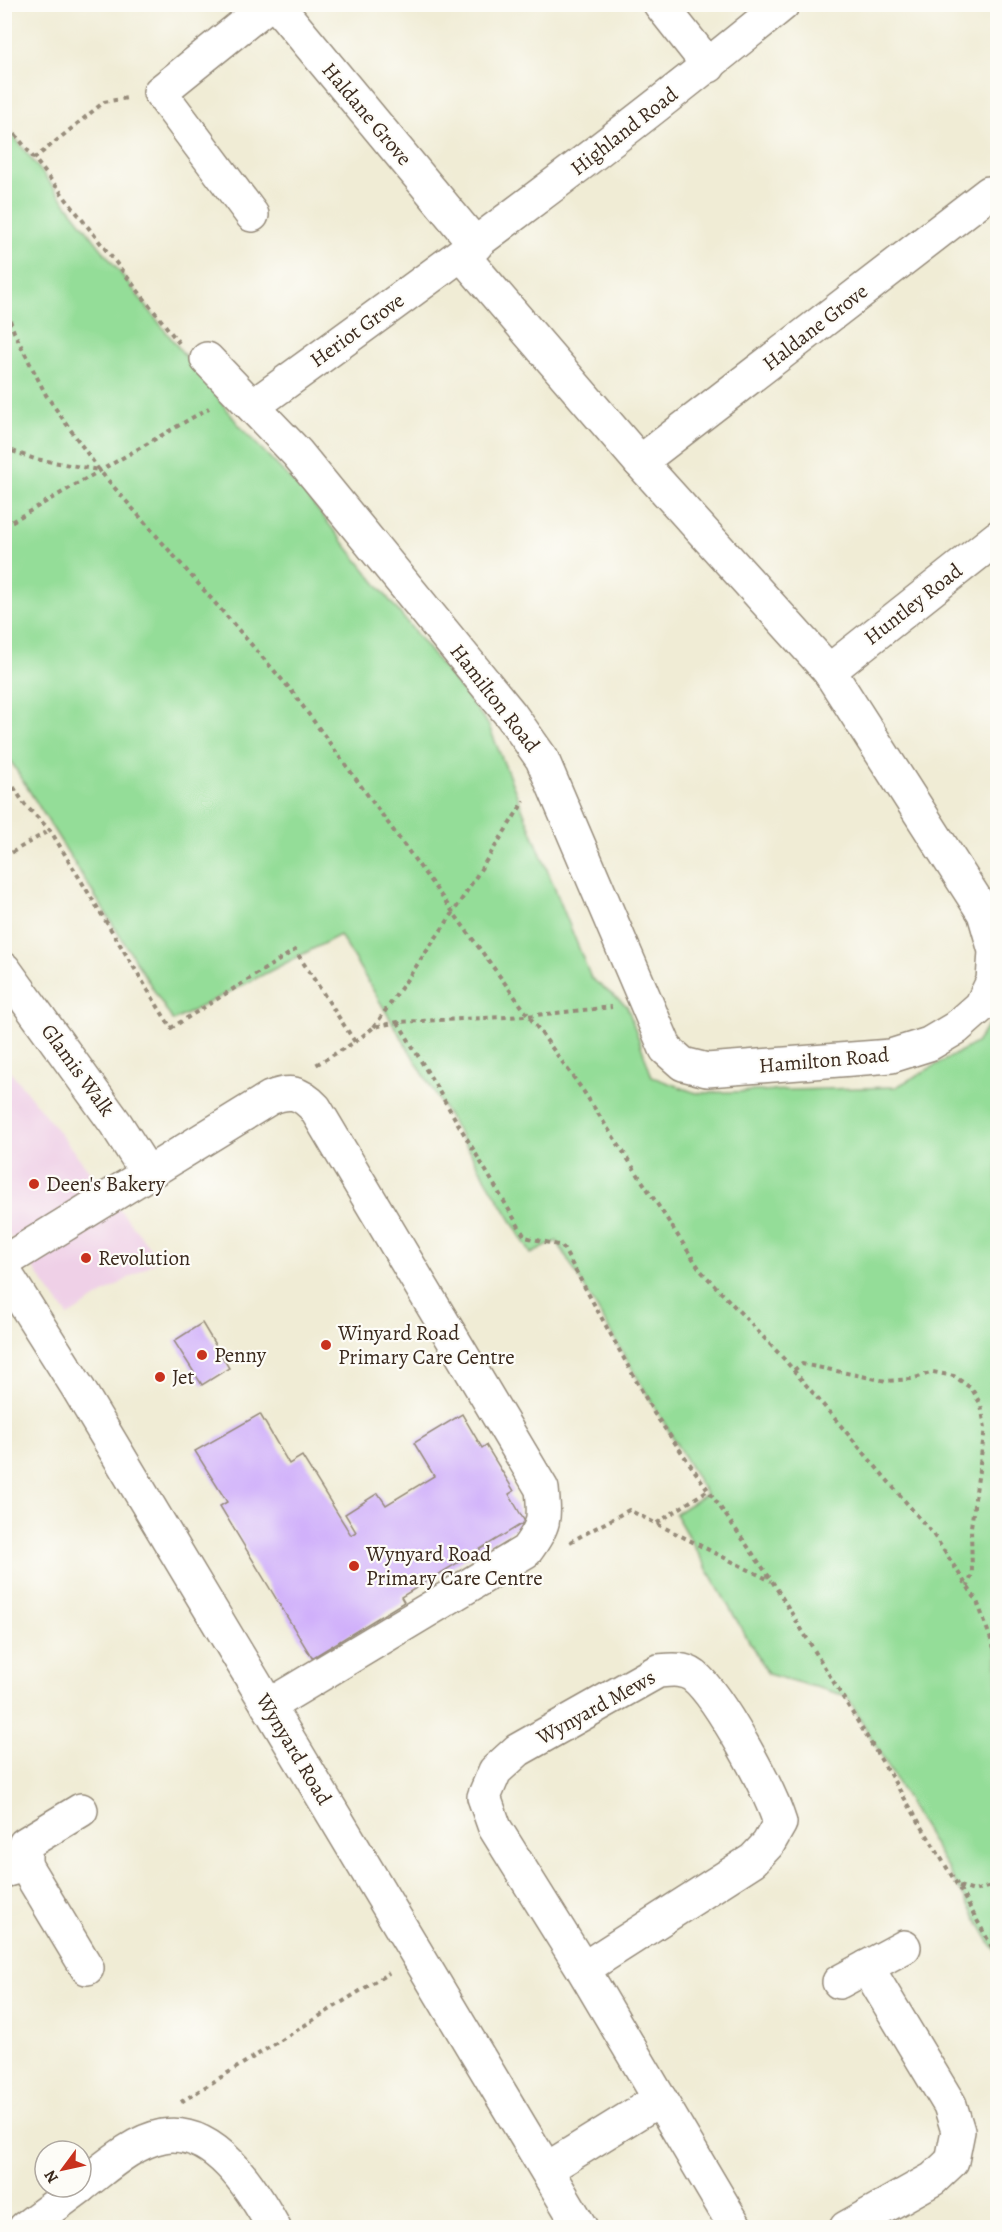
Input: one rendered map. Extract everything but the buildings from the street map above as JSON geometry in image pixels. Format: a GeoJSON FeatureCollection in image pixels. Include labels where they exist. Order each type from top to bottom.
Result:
{"type":"FeatureCollection","features":[{"type":"Feature","properties":{"kind":"street"},"geometry":{"type":"LineString","coordinates":[[252,215],[160,92],[269,4]]}},
{"type":"Feature","properties":{"kind":"street","name":"Haldane Grove"},"geometry":{"type":"LineString","coordinates":[[276,4],[469,250]]}},
{"type":"Feature","properties":{"kind":"street"},"geometry":{"type":"LineString","coordinates":[[660,4],[709,66]]}},
{"type":"Feature","properties":{"kind":"street","name":"Highland Road"},"geometry":{"type":"LineString","coordinates":[[469,250],[709,66],[783,4]]}},
{"type":"Feature","properties":{"kind":"street","name":"Haldane Grove"},"geometry":{"type":"LineString","coordinates":[[640,462],[989,193]]}},
{"type":"Feature","properties":{"kind":"street","name":"Heriot Grove"},"geometry":{"type":"LineString","coordinates":[[246,399],[469,250]]}},
{"type":"Feature","properties":{"kind":"street","name":"Hamilton Road"},"geometry":{"type":"LineString","coordinates":[[207,359],[297,453],[511,715],[545,767],[666,1049],[683,1064],[707,1070],[891,1056],[928,1044],[956,1028],[981,1006],[993,981],[994,951],[984,913],[828,671],[640,462],[469,250]]}},
{"type":"Feature","properties":{"kind":"street","name":"Huntley Road"},"geometry":{"type":"LineString","coordinates":[[828,671],[998,537]]}},
{"type":"Feature","properties":{"kind":"street","name":"Glamis Walk"},"geometry":{"type":"LineString","coordinates":[[4,969],[116,1124],[148,1174]]}},
{"type":"Feature","properties":{"kind":"street"},"geometry":{"type":"LineString","coordinates":[[4,1262],[270,1098],[286,1091],[303,1095],[315,1108],[542,1489],[545,1512],[542,1530],[526,1551],[268,1706]]}},
{"type":"Feature","properties":{"kind":"street","name":"Wynyard Road"},"geometry":{"type":"LineString","coordinates":[[4,1271],[78,1388],[581,2228]]}},
{"type":"Feature","properties":{"kind":"street","name":"Wynyard Mews"},"geometry":{"type":"LineString","coordinates":[[583,1969],[753,1860],[768,1844],[780,1823],[766,1788],[708,1690],[692,1674],[677,1669],[658,1671],[518,1750],[495,1771],[484,1797],[495,1828],[583,1969],[736,2228]]}},
{"type":"Feature","properties":{"kind":"street"},"geometry":{"type":"LineString","coordinates":[[81,1810],[25,1844],[15,1868],[87,1968]]}},
{"type":"Feature","properties":{"kind":"street"},"geometry":{"type":"LineString","coordinates":[[846,2228],[933,2179],[952,2161],[958,2131],[950,2105],[853,1975],[904,1947]]}},
{"type":"Feature","properties":{"kind":"street"},"geometry":{"type":"LineString","coordinates":[[547,2169],[660,2099]]}},
{"type":"Feature","properties":{"kind":"street"},"geometry":{"type":"LineString","coordinates":[[93,2177],[128,2150],[164,2136],[194,2138],[227,2161],[252,2189],[274,2228]]}},
{"type":"Feature","properties":{"kind":"street"},"geometry":{"type":"LineString","coordinates":[[25,2228],[64,2199]]}},
{"type":"Feature","properties":{"kind":"path"},"geometry":{"type":"LineString","coordinates":[[4,14],[9,4]]}},
{"type":"Feature","properties":{"kind":"path"},"geometry":{"type":"LineString","coordinates":[[34,159],[104,102],[160,92]]}},
{"type":"Feature","properties":{"kind":"path"},"geometry":{"type":"LineString","coordinates":[[4,120],[185,350],[207,359]]}},
{"type":"Feature","properties":{"kind":"path"},"geometry":{"type":"LineString","coordinates":[[4,303],[14,332],[46,396],[99,470],[291,690],[582,1089],[701,1271],[794,1370],[933,1534],[977,1600],[998,1659]]}},
{"type":"Feature","properties":{"kind":"path"},"geometry":{"type":"LineString","coordinates":[[4,526],[99,470],[246,399]]}},
{"type":"Feature","properties":{"kind":"path"},"geometry":{"type":"LineString","coordinates":[[4,448],[35,459],[99,470]]}},
{"type":"Feature","properties":{"kind":"path"},"geometry":{"type":"LineString","coordinates":[[291,1093],[295,1078],[355,1042],[374,1027],[453,913],[545,767]]}},
{"type":"Feature","properties":{"kind":"path"},"geometry":{"type":"LineString","coordinates":[[4,772],[25,806],[50,830],[171,1028],[295,950],[355,1042]]}},
{"type":"Feature","properties":{"kind":"path"},"geometry":{"type":"LineString","coordinates":[[4,857],[50,830]]}},
{"type":"Feature","properties":{"kind":"path"},"geometry":{"type":"LineString","coordinates":[[374,1027],[398,1022],[527,1016],[646,1003]]}},
{"type":"Feature","properties":{"kind":"path"},"geometry":{"type":"LineString","coordinates":[[398,1022],[525,1237],[562,1246],[654,1413],[772,1581],[958,1886],[998,1958]]}},
{"type":"Feature","properties":{"kind":"path"},"geometry":{"type":"LineString","coordinates":[[794,1370],[802,1364],[886,1381],[912,1378],[933,1372],[954,1376],[972,1389],[981,1405],[985,1428],[971,1527],[972,1574],[968,1587]]}},
{"type":"Feature","properties":{"kind":"path"},"geometry":{"type":"LineString","coordinates":[[656,1523],[708,1490]]}},
{"type":"Feature","properties":{"kind":"path"},"geometry":{"type":"LineString","coordinates":[[538,1536],[565,1545],[629,1510],[772,1581]]}},
{"type":"Feature","properties":{"kind":"path"},"geometry":{"type":"LineString","coordinates":[[958,1886],[974,1892],[998,1884]]}},
{"type":"Feature","properties":{"kind":"path"},"geometry":{"type":"LineString","coordinates":[[155,2140],[164,2113],[418,1956]]}},
{"type":"Feature","properties":{"kind":"shaded area"},"geometry":{"type":"Polygon","coordinates":[[[4,1063],[159,1259],[68,1316],[5,1229],[4,1063]]]}},
{"type":"Feature","properties":{"kind":"green space"},"geometry":{"type":"Polygon","coordinates":[[[5,125],[242,429],[305,494],[488,724],[591,978],[627,1006],[652,1077],[696,1093],[896,1087],[976,1043],[997,1012],[997,1954],[847,1696],[768,1674],[675,1514],[706,1494],[557,1241],[531,1254],[340,935],[173,1021],[5,752],[5,125]]]}},
{"type":"Feature","properties":{"kind":"place","name":"Deen's Bakery"},"geometry":{"type":"Point","coordinates":[34,1184]}},
{"type":"Feature","properties":{"kind":"place","name":"Revolution"},"geometry":{"type":"Point","coordinates":[86,1258]}},
{"type":"Feature","properties":{"kind":"place","name":"Winyard Road Primary Care Centre"},"geometry":{"type":"Point","coordinates":[326,1345]}},
{"type":"Feature","properties":{"kind":"place","name":"Penny"},"geometry":{"type":"Point","coordinates":[202,1355]}},
{"type":"Feature","properties":{"kind":"place","name":"Jet"},"geometry":{"type":"Point","coordinates":[160,1377]}},
{"type":"Feature","properties":{"kind":"place","name":"Wynyard Road Primary Care Centre"},"geometry":{"type":"Point","coordinates":[354,1566]}}]}
